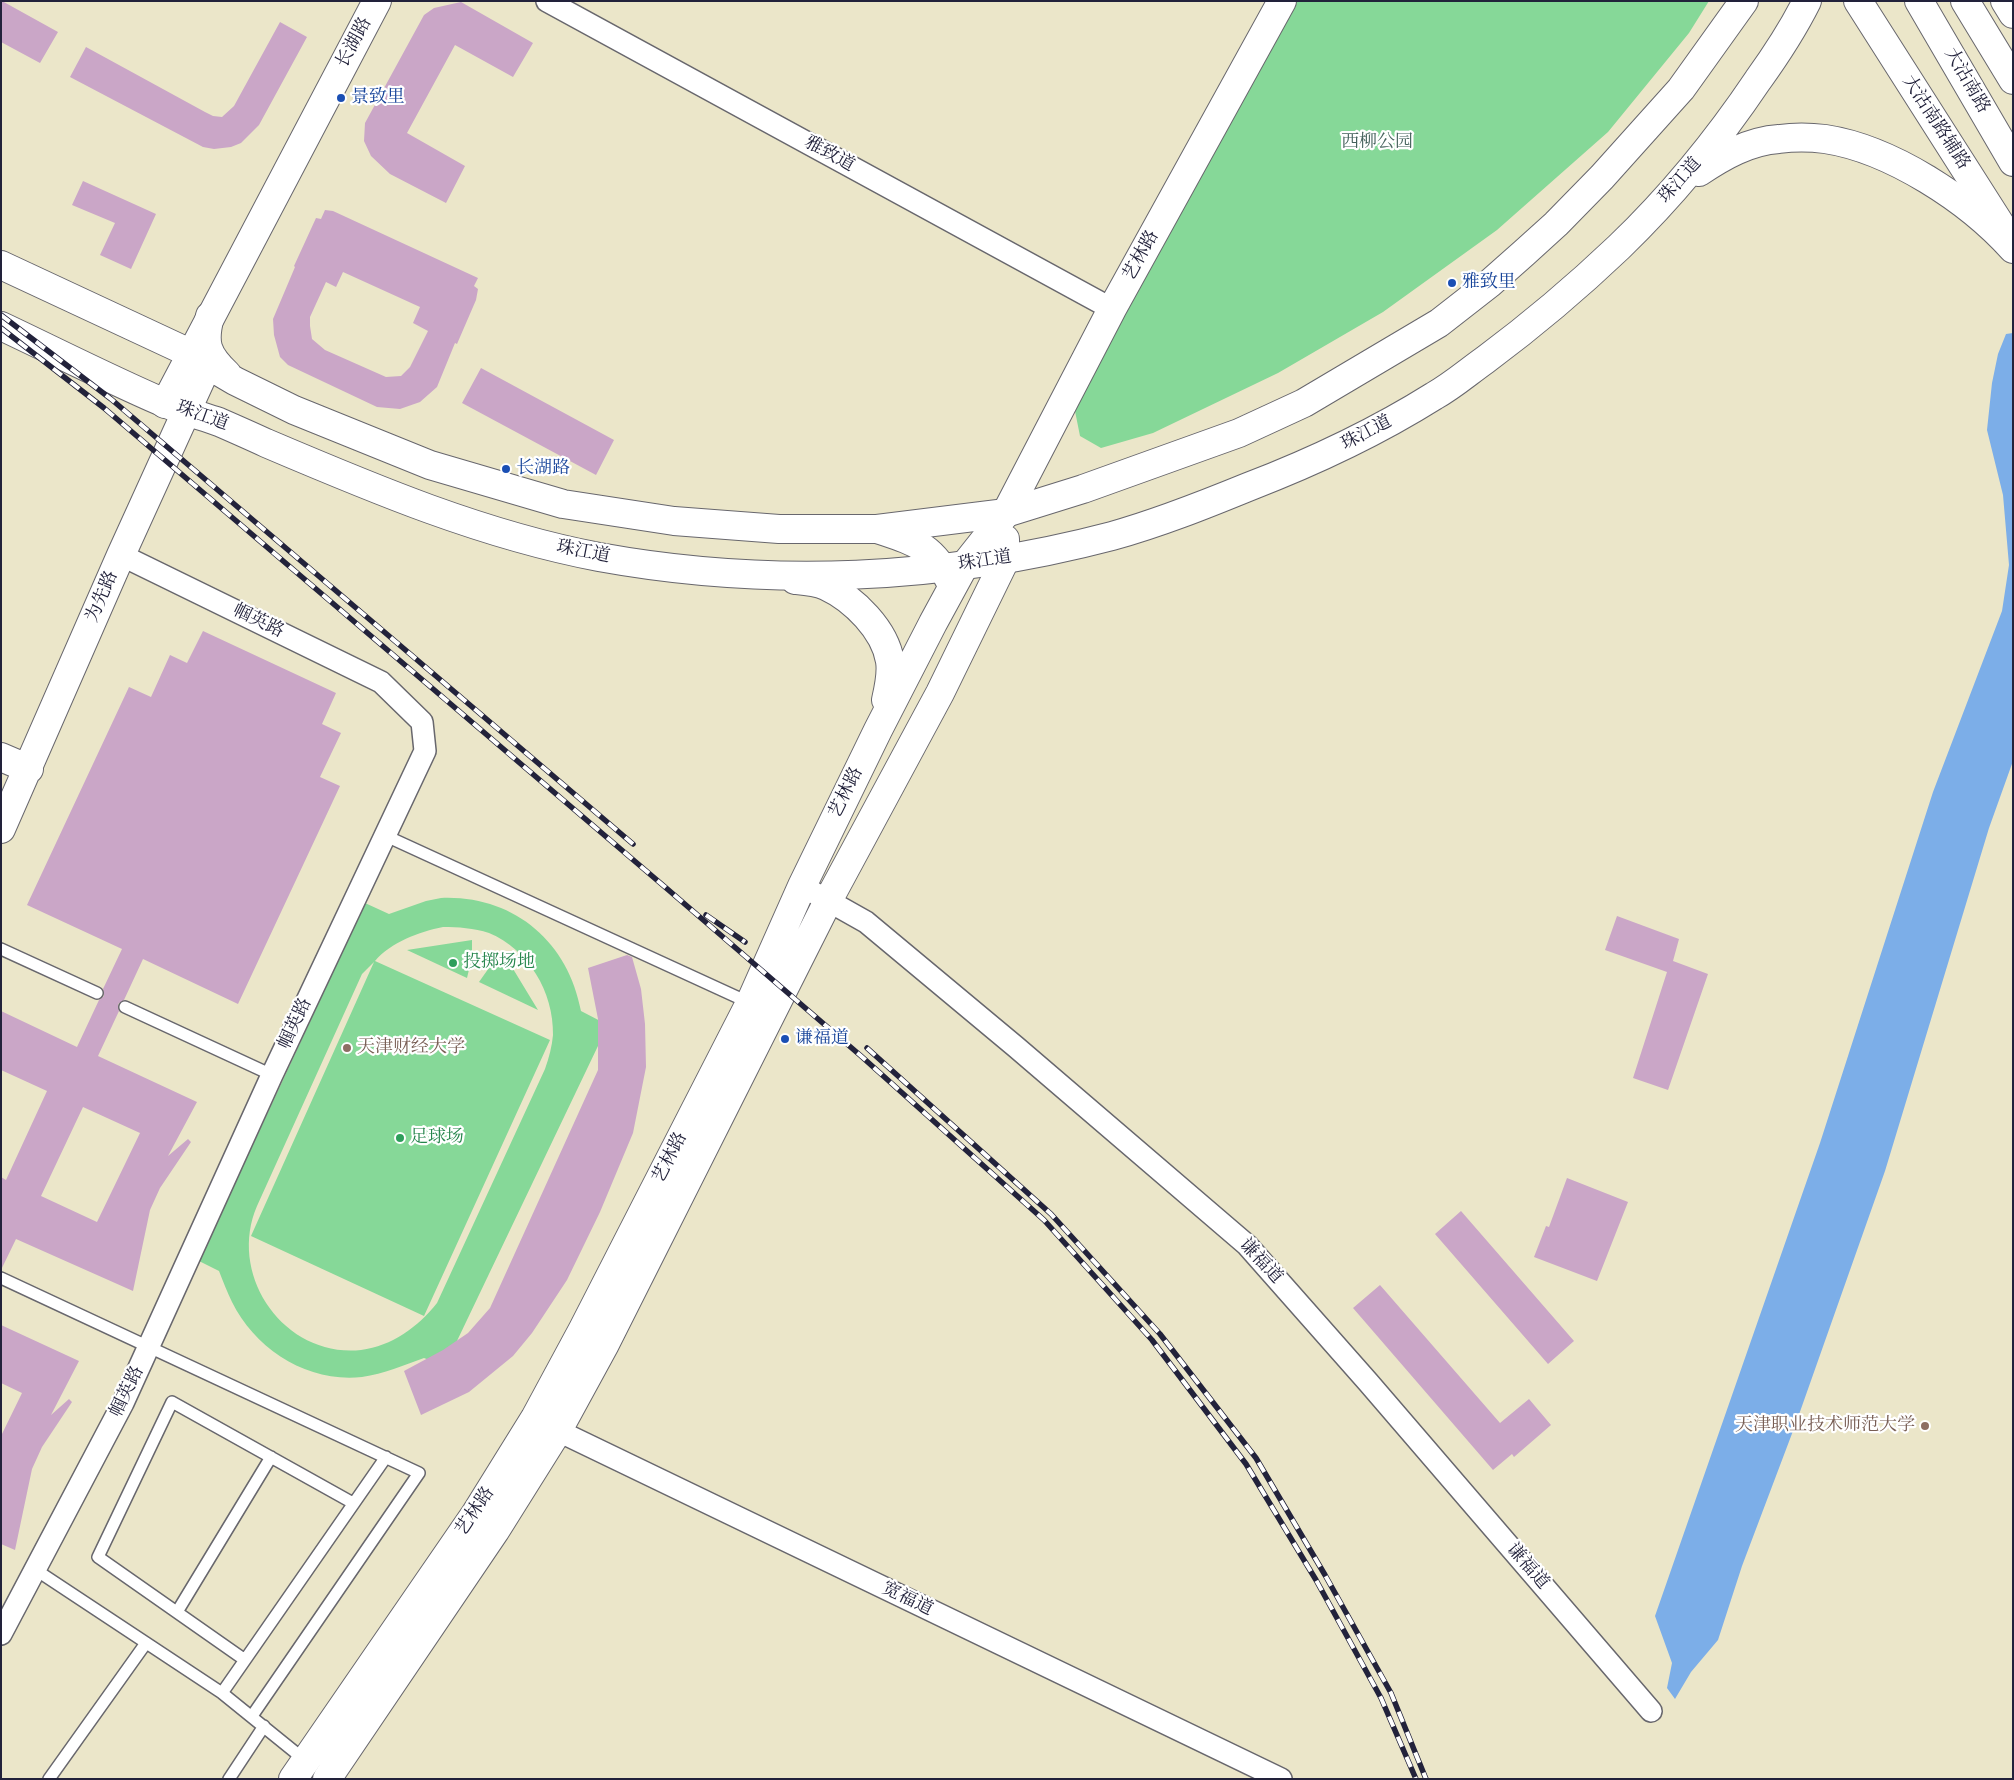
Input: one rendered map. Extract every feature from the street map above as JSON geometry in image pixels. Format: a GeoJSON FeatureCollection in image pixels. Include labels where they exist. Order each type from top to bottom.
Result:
{"type":"FeatureCollection","features":[{"type":"Feature","properties":{"kind":"main road","name":"长湖路"},"geometry":{"type":"LineString","coordinates":[[175,402],[205,314],[366,1]]}},
{"type":"Feature","properties":{"kind":"main road","name":"长湖路"},"geometry":{"type":"LineString","coordinates":[[205,314],[378,1]]}},
{"type":"Feature","properties":{"kind":"main road","name":"艺林路"},"geometry":{"type":"LineString","coordinates":[[315,1771],[495,1531],[546,1425],[583,1329],[750,1003],[802,886],[954,573],[1006,513],[1112,309],[1282,1]]}},
{"type":"Feature","properties":{"kind":"main road"},"geometry":{"type":"LineString","coordinates":[[1,265],[192,356],[235,382],[294,410],[430,465],[563,504],[674,521],[779,529],[877,529],[1006,513],[1083,489],[1239,433],[1304,402],[1439,323],[1489,284],[1556,224],[1595,184],[1681,89],[1744,1]]}},
{"type":"Feature","properties":{"kind":"main road","name":"珠江道"},"geometry":{"type":"LineString","coordinates":[[1,326],[370,487],[476,525],[540,544],[645,564],[705,572],[777,576],[954,573],[1114,535],[1186,512],[1306,465],[1360,439],[1439,394],[1548,312],[1632,234],[1677,187],[1725,130],[1786,40],[1807,1]]}},
{"type":"Feature","properties":{"kind":"main road","name":"大沽南路辅路"},"geometry":{"type":"LineString","coordinates":[[1858,1],[2013,244]]}},
{"type":"Feature","properties":{"kind":"main road","name":"大沽南路"},"geometry":{"type":"LineString","coordinates":[[1919,1],[2013,162]]}},
{"type":"Feature","properties":{"kind":"main road"},"geometry":{"type":"LineString","coordinates":[[1965,1],[2013,80]]}},
{"type":"Feature","properties":{"kind":"main road"},"geometry":{"type":"LineString","coordinates":[[2005,1],[2013,14]]}},
{"type":"Feature","properties":{"kind":"main road"},"geometry":{"type":"LineString","coordinates":[[1677,187],[1733,151],[1755,143],[1778,138],[1824,139],[1854,146],[1882,157],[1944,190],[1988,224],[2013,249]]}},
{"type":"Feature","properties":{"kind":"main road"},"geometry":{"type":"LineString","coordinates":[[205,314],[207,346],[217,364],[235,382]]}},
{"type":"Feature","properties":{"kind":"main road","name":"为先路"},"geometry":{"type":"LineString","coordinates":[[1,829],[29,769],[121,555],[192,356]]}},
{"type":"Feature","properties":{"kind":"main road","name":"艺林路"},"geometry":{"type":"LineString","coordinates":[[546,1425],[604,1344],[829,899],[940,693],[1005,560],[1006,513]]}},
{"type":"Feature","properties":{"kind":"main road"},"geometry":{"type":"LineString","coordinates":[[877,529],[922,546],[954,573],[959,606],[958,627],[954,649],[940,693]]}},
{"type":"Feature","properties":{"kind":"main road"},"geometry":{"type":"LineString","coordinates":[[777,576],[825,585],[848,600],[874,627],[884,643],[890,661],[890,681],[878,730]]}},
{"type":"Feature","properties":{"kind":"main road"},"geometry":{"type":"LineString","coordinates":[[1,756],[29,769]]}},
{"type":"Feature","properties":{"kind":"street","name":"雅致道"},"geometry":{"type":"LineString","coordinates":[[546,1],[1112,309]]}},
{"type":"Feature","properties":{"kind":"street","name":"帼英路"},"geometry":{"type":"LineString","coordinates":[[1,1634],[123,1403],[150,1347],[272,1075],[425,751],[422,722],[381,682],[121,555]]}},
{"type":"Feature","properties":{"kind":"street","name":"谦福道"},"geometry":{"type":"LineString","coordinates":[[802,886],[829,899],[866,922],[1016,1047],[1247,1245],[1374,1389],[1651,1711]]}},
{"type":"Feature","properties":{"kind":"street","name":"宽福道"},"geometry":{"type":"LineString","coordinates":[[546,1425],[1281,1779]]}},
{"type":"Feature","properties":{"kind":"lane"},"geometry":{"type":"LineString","coordinates":[[386,836],[750,1003]]}},
{"type":"Feature","properties":{"kind":"lane"},"geometry":{"type":"LineString","coordinates":[[1,949],[97,993]]}},
{"type":"Feature","properties":{"kind":"lane"},"geometry":{"type":"LineString","coordinates":[[125,1007],[272,1075]]}},
{"type":"Feature","properties":{"kind":"lane"},"geometry":{"type":"LineString","coordinates":[[1,1278],[419,1473],[252,1716]]}},
{"type":"Feature","properties":{"kind":"lane"},"geometry":{"type":"LineString","coordinates":[[244,1660],[98,1557],[172,1402],[353,1503]]}},
{"type":"Feature","properties":{"kind":"lane"},"geometry":{"type":"LineString","coordinates":[[177,1612],[271,1457]]}},
{"type":"Feature","properties":{"kind":"lane"},"geometry":{"type":"LineString","coordinates":[[222,1693],[386,1457]]}},
{"type":"Feature","properties":{"kind":"lane"},"geometry":{"type":"LineString","coordinates":[[36,1570],[222,1693],[264,1726],[315,1771]]}},
{"type":"Feature","properties":{"kind":"lane"},"geometry":{"type":"LineString","coordinates":[[49,1779],[146,1643]]}},
{"type":"Feature","properties":{"kind":"lane"},"geometry":{"type":"LineString","coordinates":[[229,1779],[264,1726]]}},
{"type":"Feature","properties":{"kind":"green space","name":"西柳公园"},"geometry":{"type":"Polygon","coordinates":[[[1294,1],[1709,1],[1689,33],[1608,132],[1497,230],[1383,312],[1278,373],[1153,433],[1101,448],[1080,436],[1074,406],[1294,1]]]}},
{"type":"Feature","properties":{"kind":"green space"},"geometry":{"type":"Polygon","coordinates":[[[441,898],[467,899],[491,905],[514,914],[533,927],[550,944],[564,963],[574,986],[581,1011],[608,1025],[445,1366],[424,1358],[370,1376],[342,1377],[322,1375],[303,1369],[269,1348],[242,1319],[230,1298],[219,1271],[199,1261],[365,903],[389,914],[426,901],[441,898]],[[443,927],[415,935],[397,943],[375,961],[550,1040],[424,1316],[251,1236],[374,962],[362,974],[257,1206],[250,1232],[250,1259],[256,1284],[269,1307],[286,1326],[308,1341],[333,1349],[361,1350],[394,1340],[413,1327],[430,1312],[437,1303],[545,1069],[549,1056],[553,1035],[549,1003],[536,974],[527,961],[503,940],[489,933],[472,929],[443,927]]]}},
{"type":"Feature","properties":{"kind":"green space","name":"投掷场地"},"geometry":{"type":"Polygon","coordinates":[[[472,940],[472,957],[467,978],[407,950],[472,940]]]}},
{"type":"Feature","properties":{"kind":"green space","name":"投掷场地"},"geometry":{"type":"Polygon","coordinates":[[[504,954],[538,1010],[479,982],[491,965],[504,954]]]}},
{"type":"Feature","properties":{"kind":"water"},"geometry":{"type":"Polygon","coordinates":[[[2013,333],[2013,761],[1989,828],[1885,1171],[1796,1423],[1742,1566],[1718,1640],[1691,1672],[1675,1699],[1667,1688],[1672,1663],[1655,1616],[1820,1143],[1933,792],[2002,611],[2009,565],[2003,495],[1987,430],[1992,383],[1998,354],[2006,334],[2013,333]]]}},
{"type":"Feature","properties":{"kind":"building"},"geometry":{"type":"Polygon","coordinates":[[[2,1],[58,32],[40,63],[1,42],[2,1]]]}},
{"type":"Feature","properties":{"kind":"building"},"geometry":{"type":"Polygon","coordinates":[[[461,2],[533,43],[513,77],[455,45],[407,133],[465,166],[446,203],[390,174],[371,156],[364,141],[365,123],[424,15],[434,8],[461,2]]]}},
{"type":"Feature","properties":{"kind":"building"},"geometry":{"type":"Polygon","coordinates":[[[280,22],[307,37],[259,125],[241,143],[231,147],[214,149],[203,147],[70,77],[86,47],[205,112],[213,116],[222,117],[234,106],[280,22]]]}},
{"type":"Feature","properties":{"kind":"building"},"geometry":{"type":"Polygon","coordinates":[[[83,181],[156,214],[131,269],[100,255],[115,223],[72,205],[83,181]]]}},
{"type":"Feature","properties":{"kind":"building"},"geometry":{"type":"Polygon","coordinates":[[[325,210],[333,211],[478,278],[474,286],[478,289],[476,300],[457,344],[455,343],[437,387],[420,402],[400,409],[377,407],[288,365],[280,357],[274,335],[273,319],[316,218],[321,219],[325,210]],[[343,272],[336,287],[326,282],[310,317],[312,339],[325,350],[386,377],[401,376],[410,367],[428,331],[413,323],[420,307],[343,272]]]}},
{"type":"Feature","properties":{"kind":"building"},"geometry":{"type":"Polygon","coordinates":[[[481,368],[614,440],[596,475],[462,403],[481,368]]]}},
{"type":"Feature","properties":{"kind":"building"},"geometry":{"type":"Polygon","coordinates":[[[203,631],[336,693],[322,724],[341,733],[320,777],[340,786],[238,1004],[143,959],[124,1000],[118,1004],[119,1011],[98,1056],[197,1102],[168,1156],[188,1139],[191,1142],[160,1188],[150,1210],[133,1291],[16,1239],[1,1270],[1,1177],[6,1180],[47,1091],[1,1070],[1,1011],[77,1047],[99,1000],[104,996],[103,989],[122,949],[27,905],[129,687],[151,697],[170,655],[187,663],[203,631]],[[83,1107],[41,1196],[97,1222],[140,1133],[83,1107]]]}},
{"type":"Feature","properties":{"kind":"building"},"geometry":{"type":"Polygon","coordinates":[[[1617,916],[1679,939],[1673,961],[1708,974],[1668,1090],[1633,1078],[1667,972],[1605,950],[1617,916]]]}},
{"type":"Feature","properties":{"kind":"building"},"geometry":{"type":"Polygon","coordinates":[[[627,955],[632,957],[641,989],[645,1024],[646,1067],[633,1133],[600,1212],[567,1280],[532,1333],[513,1356],[469,1392],[421,1415],[404,1371],[443,1350],[468,1333],[490,1308],[598,1070],[598,1019],[588,968],[627,955]]]}},
{"type":"Feature","properties":{"kind":"building"},"geometry":{"type":"Polygon","coordinates":[[[1567,1178],[1628,1202],[1597,1281],[1534,1257],[1546,1226],[1549,1227],[1567,1178]]]}},
{"type":"Feature","properties":{"kind":"building"},"geometry":{"type":"Polygon","coordinates":[[[1461,1211],[1574,1341],[1548,1364],[1435,1234],[1461,1211]]]}},
{"type":"Feature","properties":{"kind":"building"},"geometry":{"type":"Polygon","coordinates":[[[1380,1285],[1500,1423],[1529,1399],[1551,1425],[1514,1457],[1512,1454],[1493,1470],[1353,1308],[1380,1285]]]}},
{"type":"Feature","properties":{"kind":"building"},"geometry":{"type":"Polygon","coordinates":[[[1,1325],[79,1361],[51,1415],[69,1399],[72,1402],[42,1447],[32,1469],[15,1550],[1,1544],[1,1436],[22,1393],[1,1383],[1,1325]]]}},
{"type":"Feature","properties":{"kind":"railway"},"geometry":{"type":"LineString","coordinates":[[1,315],[111,399],[633,844]]}},
{"type":"Feature","properties":{"kind":"railway"},"geometry":{"type":"LineString","coordinates":[[1,328],[104,408],[665,887],[861,1056],[1044,1220],[1152,1340],[1246,1464],[1316,1580],[1381,1698],[1416,1779]]}},
{"type":"Feature","properties":{"kind":"railway"},"geometry":{"type":"LineString","coordinates":[[706,915],[745,942]]}},
{"type":"Feature","properties":{"kind":"railway"},"geometry":{"type":"LineString","coordinates":[[867,1048],[1051,1214],[1160,1334],[1256,1458],[1325,1575],[1391,1693],[1426,1779]]}},
{"type":"Feature","properties":{"kind":"place","name":"景致里"},"geometry":{"type":"Point","coordinates":[341,98]}},
{"type":"Feature","properties":{"kind":"place","name":"雅致里"},"geometry":{"type":"Point","coordinates":[1452,283]}},
{"type":"Feature","properties":{"kind":"place","name":"长湖路"},"geometry":{"type":"Point","coordinates":[506,469]}},
{"type":"Feature","properties":{"kind":"place","name":"投掷场地"},"geometry":{"type":"Point","coordinates":[453,963]}},
{"type":"Feature","properties":{"kind":"place","name":"谦福道"},"geometry":{"type":"Point","coordinates":[785,1039]}},
{"type":"Feature","properties":{"kind":"place","name":"天津财经大学"},"geometry":{"type":"Point","coordinates":[347,1048]}},
{"type":"Feature","properties":{"kind":"place","name":"足球场"},"geometry":{"type":"Point","coordinates":[400,1138]}},
{"type":"Feature","properties":{"kind":"place","name":"天津职业技术师范大学"},"geometry":{"type":"Point","coordinates":[1925,1426]}}]}
